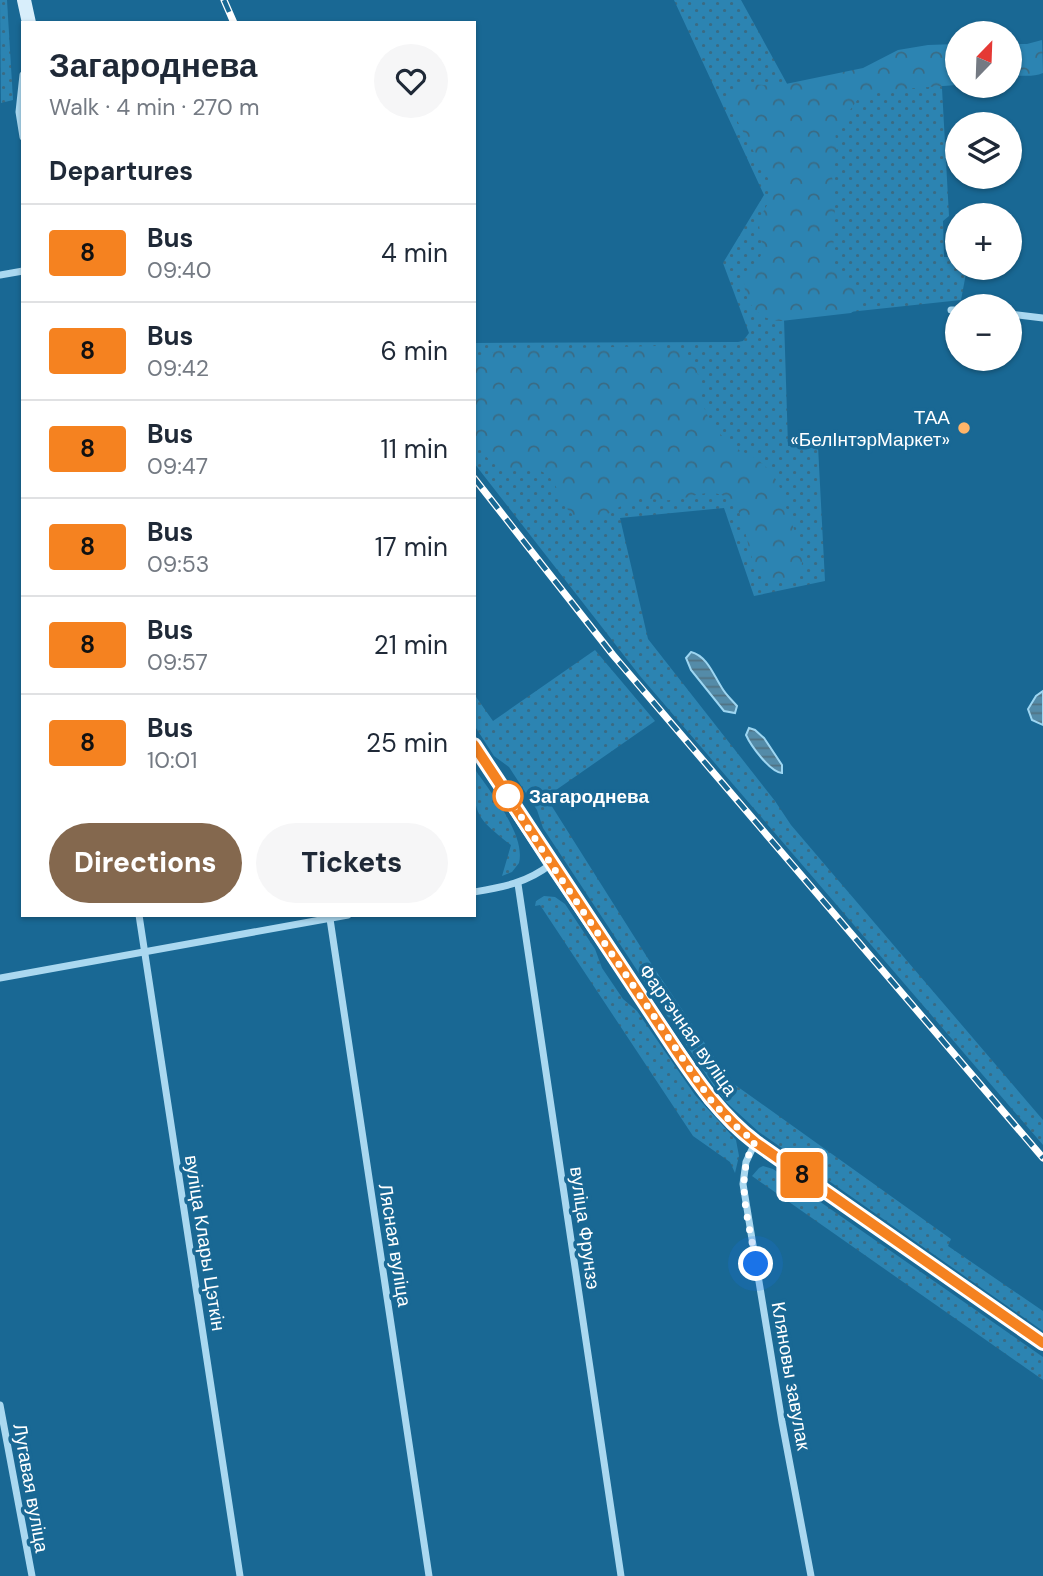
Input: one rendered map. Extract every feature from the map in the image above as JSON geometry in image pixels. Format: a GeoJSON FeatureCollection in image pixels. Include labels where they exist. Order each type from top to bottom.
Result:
{"type":"FeatureCollection","features":[{"type":"Feature","properties":{"kind":"street"},"geometry":{"type":"LineString","coordinates":[[24,0],[29,21]]}},
{"type":"Feature","properties":{"kind":"street"},"geometry":{"type":"LineString","coordinates":[[21,94],[21,124]]}},
{"type":"Feature","properties":{"kind":"street"},"geometry":{"type":"LineString","coordinates":[[0,275],[21,271]]}},
{"type":"Feature","properties":{"kind":"street"},"geometry":{"type":"LineString","coordinates":[[1022,315],[1043,318]]}},
{"type":"Feature","properties":{"kind":"street","name":"Фартэчная вуліца"},"geometry":{"type":"LineString","coordinates":[[476,747],[551,864],[710,1099],[732,1123],[755,1142],[1043,1343]]}},
{"type":"Feature","properties":{"kind":"street"},"geometry":{"type":"LineString","coordinates":[[476,892],[518,884],[551,864]]}},
{"type":"Feature","properties":{"kind":"street","name":"вуліца Фрунзэ"},"geometry":{"type":"LineString","coordinates":[[518,884],[621,1576]]}},
{"type":"Feature","properties":{"kind":"street","name":"вуліца Клары Цэткін"},"geometry":{"type":"LineString","coordinates":[[139,917],[240,1576]]}},
{"type":"Feature","properties":{"kind":"street"},"geometry":{"type":"LineString","coordinates":[[0,978],[339,917]]}},
{"type":"Feature","properties":{"kind":"street","name":"Лясная вуліца"},"geometry":{"type":"LineString","coordinates":[[330,919],[429,1576]]}},
{"type":"Feature","properties":{"kind":"street","name":"Кляновы завулак"},"geometry":{"type":"LineString","coordinates":[[755,1142],[746,1162],[743,1184],[782,1422],[811,1576]]}},
{"type":"Feature","properties":{"kind":"street","name":"Лугавая вуліца"},"geometry":{"type":"LineString","coordinates":[[0,1405],[32,1576]]}},
{"type":"Feature","properties":{"kind":"green space"},"geometry":{"type":"Polygon","coordinates":[[[0,0],[7,0],[13,100],[1,103],[0,0]]]}},
{"type":"Feature","properties":{"kind":"green space"},"geometry":{"type":"Polygon","coordinates":[[[674,0],[741,0],[802,111],[940,52],[945,189],[948,189],[948,203],[945,203],[943,221],[945,280],[965,280],[962,294],[945,294],[945,302],[784,319],[788,446],[818,446],[825,581],[754,596],[724,508],[620,518],[648,639],[791,825],[1043,1120],[1043,1145],[640,676],[476,466],[476,343],[743,341],[749,333],[723,263],[764,195],[674,0]]]}},
{"type":"Feature","properties":{"kind":"green space"},"geometry":{"type":"Polygon","coordinates":[[[1042,40],[1043,73],[1022,76],[1022,44],[1042,40]]]}},
{"type":"Feature","properties":{"kind":"green space"},"geometry":{"type":"Polygon","coordinates":[[[945,44],[945,86],[887,90],[858,99],[835,131],[837,152],[832,175],[835,207],[833,253],[835,266],[861,294],[860,306],[851,313],[781,321],[764,317],[748,299],[744,274],[762,253],[759,224],[772,189],[731,109],[728,97],[734,88],[749,84],[776,86],[863,68],[898,50],[945,44]]]}},
{"type":"Feature","properties":{"kind":"green space"},"geometry":{"type":"Polygon","coordinates":[[[657,346],[687,356],[695,366],[705,411],[713,425],[730,444],[758,460],[775,478],[798,540],[801,571],[786,581],[771,581],[760,574],[741,517],[734,504],[724,496],[711,493],[672,500],[640,499],[628,502],[603,516],[590,520],[582,519],[568,510],[546,474],[534,469],[498,466],[485,456],[476,442],[476,357],[500,350],[657,346]]]}},
{"type":"Feature","properties":{"kind":"green space"},"geometry":{"type":"Polygon","coordinates":[[[595,650],[655,721],[546,797],[654,968],[731,1082],[951,1239],[948,1246],[1043,1311],[1043,1331],[759,1132],[727,1103],[543,828],[537,810],[509,767],[494,756],[476,728],[476,697],[493,721],[595,650]]]}},
{"type":"Feature","properties":{"kind":"green space"},"geometry":{"type":"Polygon","coordinates":[[[476,771],[505,814],[517,839],[519,863],[512,872],[502,876],[511,845],[483,820],[476,805],[476,771]]]}},
{"type":"Feature","properties":{"kind":"green space"},"geometry":{"type":"Polygon","coordinates":[[[544,896],[555,897],[565,904],[595,949],[602,968],[623,999],[637,1011],[695,1095],[736,1140],[739,1156],[735,1173],[730,1162],[693,1136],[540,905],[535,906],[536,901],[544,896]]]}},
{"type":"Feature","properties":{"kind":"green space"},"geometry":{"type":"Polygon","coordinates":[[[763,1166],[773,1169],[1043,1357],[1043,1380],[752,1176],[763,1166]]]}},
{"type":"Feature","properties":{"kind":"shaded area"},"geometry":{"type":"Polygon","coordinates":[[[691,652],[701,657],[709,666],[737,706],[735,713],[724,711],[691,670],[686,658],[691,652]]]}},
{"type":"Feature","properties":{"kind":"shaded area"},"geometry":{"type":"Polygon","coordinates":[[[1043,691],[1043,725],[1032,720],[1028,709],[1036,696],[1043,691]]]}},
{"type":"Feature","properties":{"kind":"shaded area"},"geometry":{"type":"Polygon","coordinates":[[[749,728],[764,738],[782,765],[782,773],[772,768],[756,752],[746,735],[749,728]]]}},
{"type":"Feature","properties":{"kind":"railway"},"geometry":{"type":"LineString","coordinates":[[224,0],[233,21]]}},
{"type":"Feature","properties":{"kind":"railway"},"geometry":{"type":"LineString","coordinates":[[476,481],[613,655],[1043,1158]]}},
{"type":"Feature","properties":{"kind":"bus line","name":"8"},"geometry":{"type":"LineString","coordinates":[[476,748],[676,1050],[710,1099],[732,1123],[755,1142],[1043,1343]]}},
{"type":"Feature","properties":{"kind":"place","name":"ТАА «БелІнтэрМаркет»"},"geometry":{"type":"Point","coordinates":[964,428]}},
{"type":"Feature","properties":{"kind":"place","name":"Загароднева"},"geometry":{"type":"Point","coordinates":[508,796]}},
{"type":"Feature","properties":{"kind":"route"},"geometry":{"type":"LineString","coordinates":[[508,796],[710,1099],[732,1123],[755,1142],[746,1162],[743,1184],[756,1264]]}}]}
